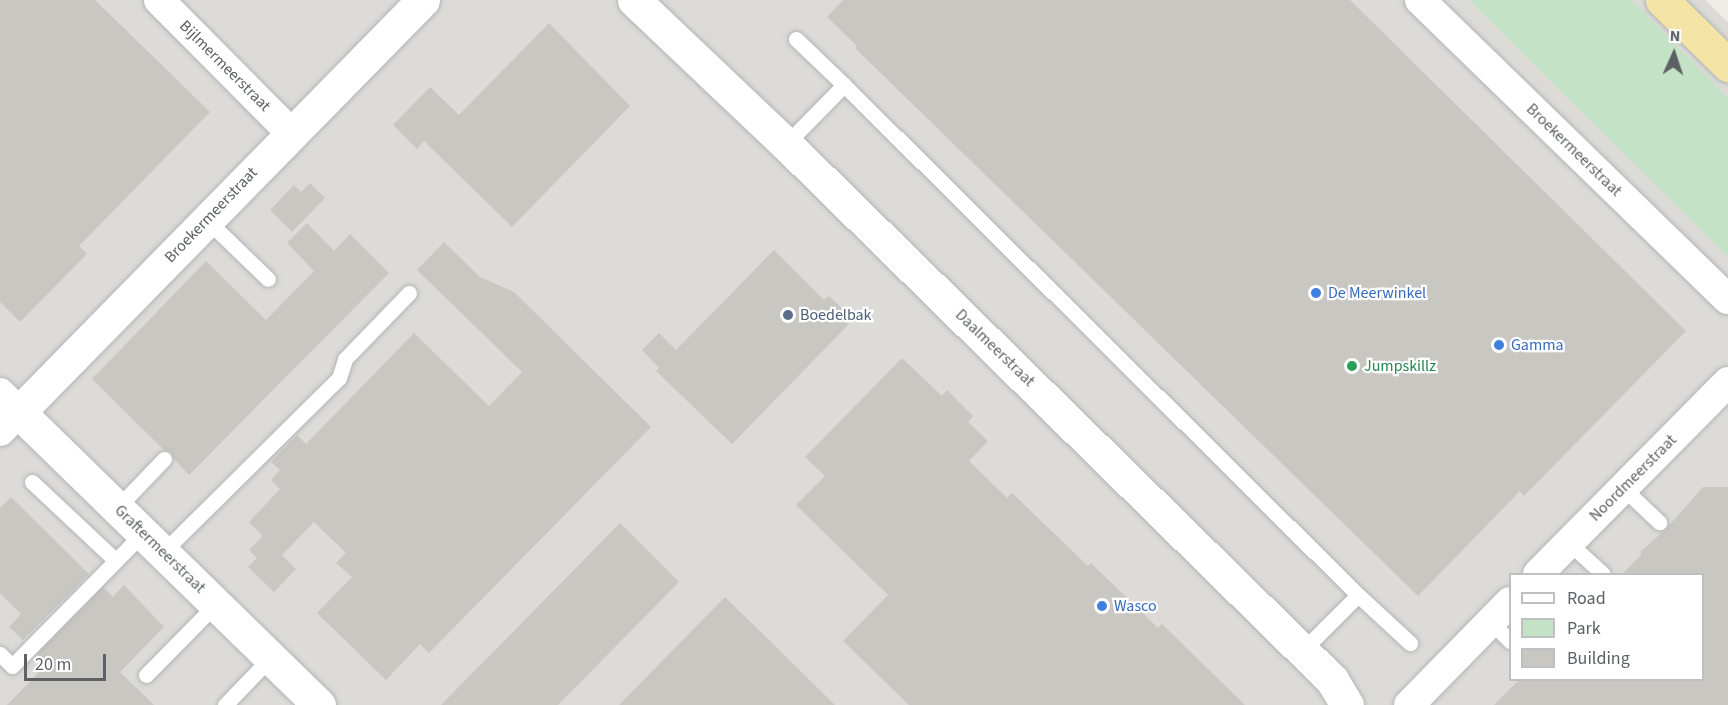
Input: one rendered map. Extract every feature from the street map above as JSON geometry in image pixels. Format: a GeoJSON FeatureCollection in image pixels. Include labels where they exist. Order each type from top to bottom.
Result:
{"type":"FeatureCollection","features":[{"type":"Feature","properties":{"kind":"highway"},"geometry":{"type":"LineString","coordinates":[[1662,0],[1728,65]]}},
{"type":"Feature","properties":{"kind":"street","name":"Broekermeerstraat"},"geometry":{"type":"LineString","coordinates":[[6,412],[206,219],[423,0]]}},
{"type":"Feature","properties":{"kind":"street","name":"Daalmeerstraat"},"geometry":{"type":"LineString","coordinates":[[634,0],[786,144],[1303,650],[1332,680],[1347,705]]}},
{"type":"Feature","properties":{"kind":"street","name":"Broekermeerstraat"},"geometry":{"type":"LineString","coordinates":[[1420,0],[1728,299]]}},
{"type":"Feature","properties":{"kind":"street","name":"Bijlmermeerstraat"},"geometry":{"type":"LineString","coordinates":[[165,2],[290,132]]}},
{"type":"Feature","properties":{"kind":"street","name":"Noordmeerstraat"},"geometry":{"type":"LineString","coordinates":[[1539,573],[1727,384]]}},
{"type":"Feature","properties":{"kind":"street","name":"Graftermeerstraat"},"geometry":{"type":"LineString","coordinates":[[6,412],[117,508],[319,705]]}},
{"type":"Feature","properties":{"kind":"street"},"geometry":{"type":"LineString","coordinates":[[1418,702],[1504,622]]}},
{"type":"Feature","properties":{"kind":"lane"},"geometry":{"type":"LineString","coordinates":[[796,39],[1358,595],[1410,643]]}},
{"type":"Feature","properties":{"kind":"lane"},"geometry":{"type":"LineString","coordinates":[[786,144],[844,86]]}},
{"type":"Feature","properties":{"kind":"lane"},"geometry":{"type":"LineString","coordinates":[[206,219],[268,279]]}},
{"type":"Feature","properties":{"kind":"lane"},"geometry":{"type":"LineString","coordinates":[[0,654],[12,666],[116,560],[153,542],[339,378],[345,359],[409,293]]}},
{"type":"Feature","properties":{"kind":"lane"},"geometry":{"type":"LineString","coordinates":[[117,508],[164,459]]}},
{"type":"Feature","properties":{"kind":"lane"},"geometry":{"type":"LineString","coordinates":[[33,482],[116,560]]}},
{"type":"Feature","properties":{"kind":"lane"},"geometry":{"type":"LineString","coordinates":[[1623,488],[1659,522]]}},
{"type":"Feature","properties":{"kind":"lane"},"geometry":{"type":"LineString","coordinates":[[1569,543],[1602,573]]}},
{"type":"Feature","properties":{"kind":"lane"},"geometry":{"type":"LineString","coordinates":[[1303,650],[1358,595]]}},
{"type":"Feature","properties":{"kind":"lane"},"geometry":{"type":"LineString","coordinates":[[146,675],[216,604]]}},
{"type":"Feature","properties":{"kind":"lane"},"geometry":{"type":"LineString","coordinates":[[225,705],[271,657]]}},
{"type":"Feature","properties":{"kind":"shaded area"},"geometry":{"type":"Polygon","coordinates":[[[0,0],[1705,0],[1728,22],[1728,705],[0,705],[0,0]]]}},
{"type":"Feature","properties":{"kind":"green space"},"geometry":{"type":"Polygon","coordinates":[[[1469,0],[1631,0],[1728,98],[1728,257],[1469,0]]]}},
{"type":"Feature","properties":{"kind":"building"},"geometry":{"type":"Polygon","coordinates":[[[0,0],[95,0],[210,112],[79,246],[87,254],[20,322],[0,302],[0,0]]]}},
{"type":"Feature","properties":{"kind":"building"},"geometry":{"type":"Polygon","coordinates":[[[843,0],[1350,0],[1686,331],[1524,496],[1520,491],[1418,596],[855,48],[857,46],[827,17],[843,0]]]}},
{"type":"Feature","properties":{"kind":"building"},"geometry":{"type":"Polygon","coordinates":[[[549,23],[630,106],[512,227],[424,141],[417,149],[393,125],[430,87],[459,115],[549,23]]]}},
{"type":"Feature","properties":{"kind":"building"},"geometry":{"type":"Polygon","coordinates":[[[310,183],[325,198],[292,232],[270,210],[294,185],[301,192],[310,183]]]}},
{"type":"Feature","properties":{"kind":"building"},"geometry":{"type":"Polygon","coordinates":[[[307,223],[334,251],[350,234],[389,273],[189,475],[174,459],[171,452],[164,450],[92,379],[206,261],[266,320],[314,271],[287,243],[307,223]]]}},
{"type":"Feature","properties":{"kind":"building"},"geometry":{"type":"Polygon","coordinates":[[[444,242],[480,277],[514,292],[651,427],[429,653],[420,644],[386,680],[317,613],[352,577],[336,563],[346,553],[314,522],[282,555],[296,569],[274,592],[248,567],[257,558],[249,550],[263,536],[249,522],[280,489],[271,480],[280,470],[271,462],[297,435],[306,444],[414,333],[489,406],[522,372],[417,270],[444,242]]]}},
{"type":"Feature","properties":{"kind":"building"},"geometry":{"type":"Polygon","coordinates":[[[774,250],[824,300],[829,296],[851,317],[846,321],[849,324],[732,444],[656,371],[659,368],[642,350],[659,333],[676,350],[774,250]]]}},
{"type":"Feature","properties":{"kind":"building"},"geometry":{"type":"Polygon","coordinates":[[[902,358],[942,396],[947,390],[973,416],[968,422],[988,441],[969,461],[1007,498],[1012,493],[1088,566],[1091,563],[1158,628],[1162,624],[1245,705],[909,705],[843,641],[888,595],[796,505],[825,476],[805,457],[902,358]]]}},
{"type":"Feature","properties":{"kind":"building"},"geometry":{"type":"Polygon","coordinates":[[[1703,487],[1728,487],[1728,705],[1494,705],[1518,681],[1704,681],[1704,573],[1623,573],[1642,554],[1640,552],[1666,529],[1703,487]]]}},
{"type":"Feature","properties":{"kind":"building"},"geometry":{"type":"Polygon","coordinates":[[[11,497],[89,574],[23,640],[9,627],[21,614],[0,593],[0,508],[11,497]]]}},
{"type":"Feature","properties":{"kind":"building"},"geometry":{"type":"Polygon","coordinates":[[[620,523],[679,582],[558,705],[441,705],[620,523]]]}},
{"type":"Feature","properties":{"kind":"building"},"geometry":{"type":"Polygon","coordinates":[[[124,585],[164,627],[120,672],[154,705],[7,705],[47,664],[37,654],[103,587],[113,597],[124,585]]]}},
{"type":"Feature","properties":{"kind":"building"},"geometry":{"type":"Polygon","coordinates":[[[725,597],[835,705],[619,705],[725,597]]]}},
{"type":"Feature","properties":{"kind":"place","name":"De Meerwinkel"},"geometry":{"type":"Point","coordinates":[1316,293]}},
{"type":"Feature","properties":{"kind":"place","name":"Boedelbak"},"geometry":{"type":"Point","coordinates":[788,315]}},
{"type":"Feature","properties":{"kind":"place","name":"Gamma"},"geometry":{"type":"Point","coordinates":[1499,345]}},
{"type":"Feature","properties":{"kind":"place","name":"Jumpskillz"},"geometry":{"type":"Point","coordinates":[1352,366]}},
{"type":"Feature","properties":{"kind":"place","name":"Wasco"},"geometry":{"type":"Point","coordinates":[1102,606]}}]}
